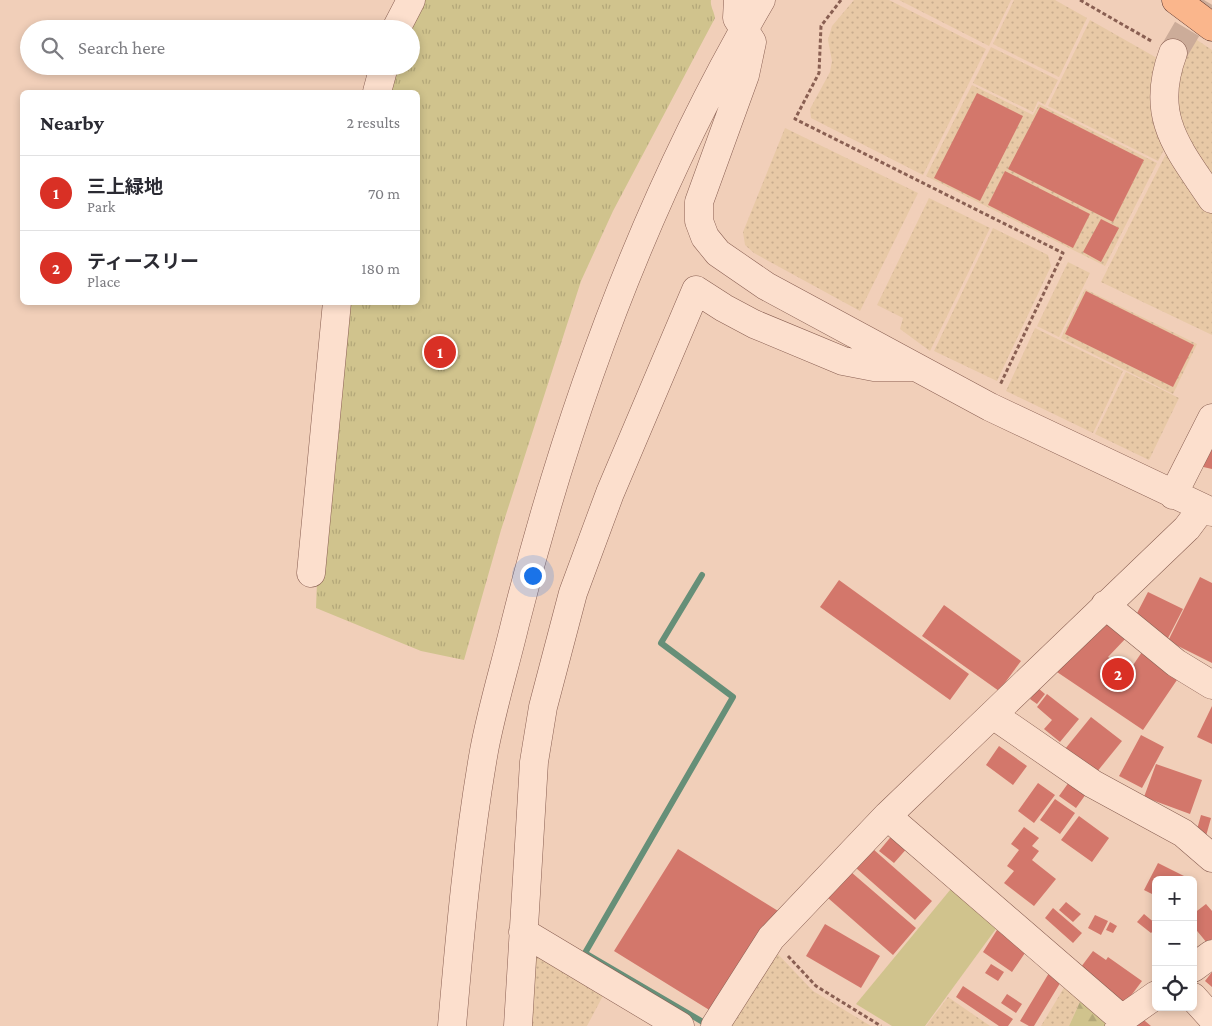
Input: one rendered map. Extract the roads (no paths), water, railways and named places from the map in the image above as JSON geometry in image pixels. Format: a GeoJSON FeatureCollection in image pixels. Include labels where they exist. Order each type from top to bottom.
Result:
{"type":"FeatureCollection","features":[{"type":"Feature","properties":{"kind":"main road"},"geometry":{"type":"LineString","coordinates":[[1176,0],[1212,27]]}},
{"type":"Feature","properties":{"kind":"street"},"geometry":{"type":"LineString","coordinates":[[400,20],[410,0]]}},
{"type":"Feature","properties":{"kind":"street"},"geometry":{"type":"LineString","coordinates":[[715,1026],[771,938],[887,816],[1105,605],[1207,510],[990,407],[766,286],[718,254],[705,237],[699,221],[699,202],[744,75],[752,42],[737,18],[738,0]]}},
{"type":"Feature","properties":{"kind":"street"},"geometry":{"type":"LineString","coordinates":[[452,1026],[466,863],[483,758],[532,554],[569,435],[631,261],[684,145],[761,0]]}},
{"type":"Feature","properties":{"kind":"street"},"geometry":{"type":"LineString","coordinates":[[1173,53],[1166,73],[1163,93],[1165,114],[1170,130],[1183,154],[1212,199]]}},
{"type":"Feature","properties":{"kind":"street"},"geometry":{"type":"LineString","coordinates":[[377,90],[381,75]]}},
{"type":"Feature","properties":{"kind":"street"},"geometry":{"type":"LineString","coordinates":[[518,1026],[534,762],[543,708],[571,603],[610,493],[696,290],[754,324],[843,361],[874,367],[914,367]]}},
{"type":"Feature","properties":{"kind":"street"},"geometry":{"type":"LineString","coordinates":[[311,573],[337,305]]}},
{"type":"Feature","properties":{"kind":"street"},"geometry":{"type":"LineString","coordinates":[[1173,495],[1212,418]]}},
{"type":"Feature","properties":{"kind":"street"},"geometry":{"type":"LineString","coordinates":[[1105,605],[1176,664],[1212,685]]}},
{"type":"Feature","properties":{"kind":"street"},"geometry":{"type":"LineString","coordinates":[[993,715],[1093,784],[1182,833],[1212,858]]}},
{"type":"Feature","properties":{"kind":"street"},"geometry":{"type":"LineString","coordinates":[[887,816],[1121,1022],[1152,998]]}},
{"type":"Feature","properties":{"kind":"street"},"geometry":{"type":"LineString","coordinates":[[523,932],[680,1026]]}},
{"type":"Feature","properties":{"kind":"street"},"geometry":{"type":"LineString","coordinates":[[1196,966],[1212,954]]}},
{"type":"Feature","properties":{"kind":"street"},"geometry":{"type":"LineString","coordinates":[[1197,1001],[1212,1018]]}},
{"type":"Feature","properties":{"kind":"waterway"},"geometry":{"type":"LineString","coordinates":[[702,575],[661,643],[733,697],[585,953],[708,1025]]}},
{"type":"Feature","properties":{"kind":"tunnel"},"geometry":{"type":"LineString","coordinates":[[1173,53],[1204,0]]}},
{"type":"Feature","properties":{"kind":"place","name":"三上緑地"},"geometry":{"type":"Point","coordinates":[440,352]}},
{"type":"Feature","properties":{"kind":"place","name":"ティースリー"},"geometry":{"type":"Point","coordinates":[1118,674]}}]}
